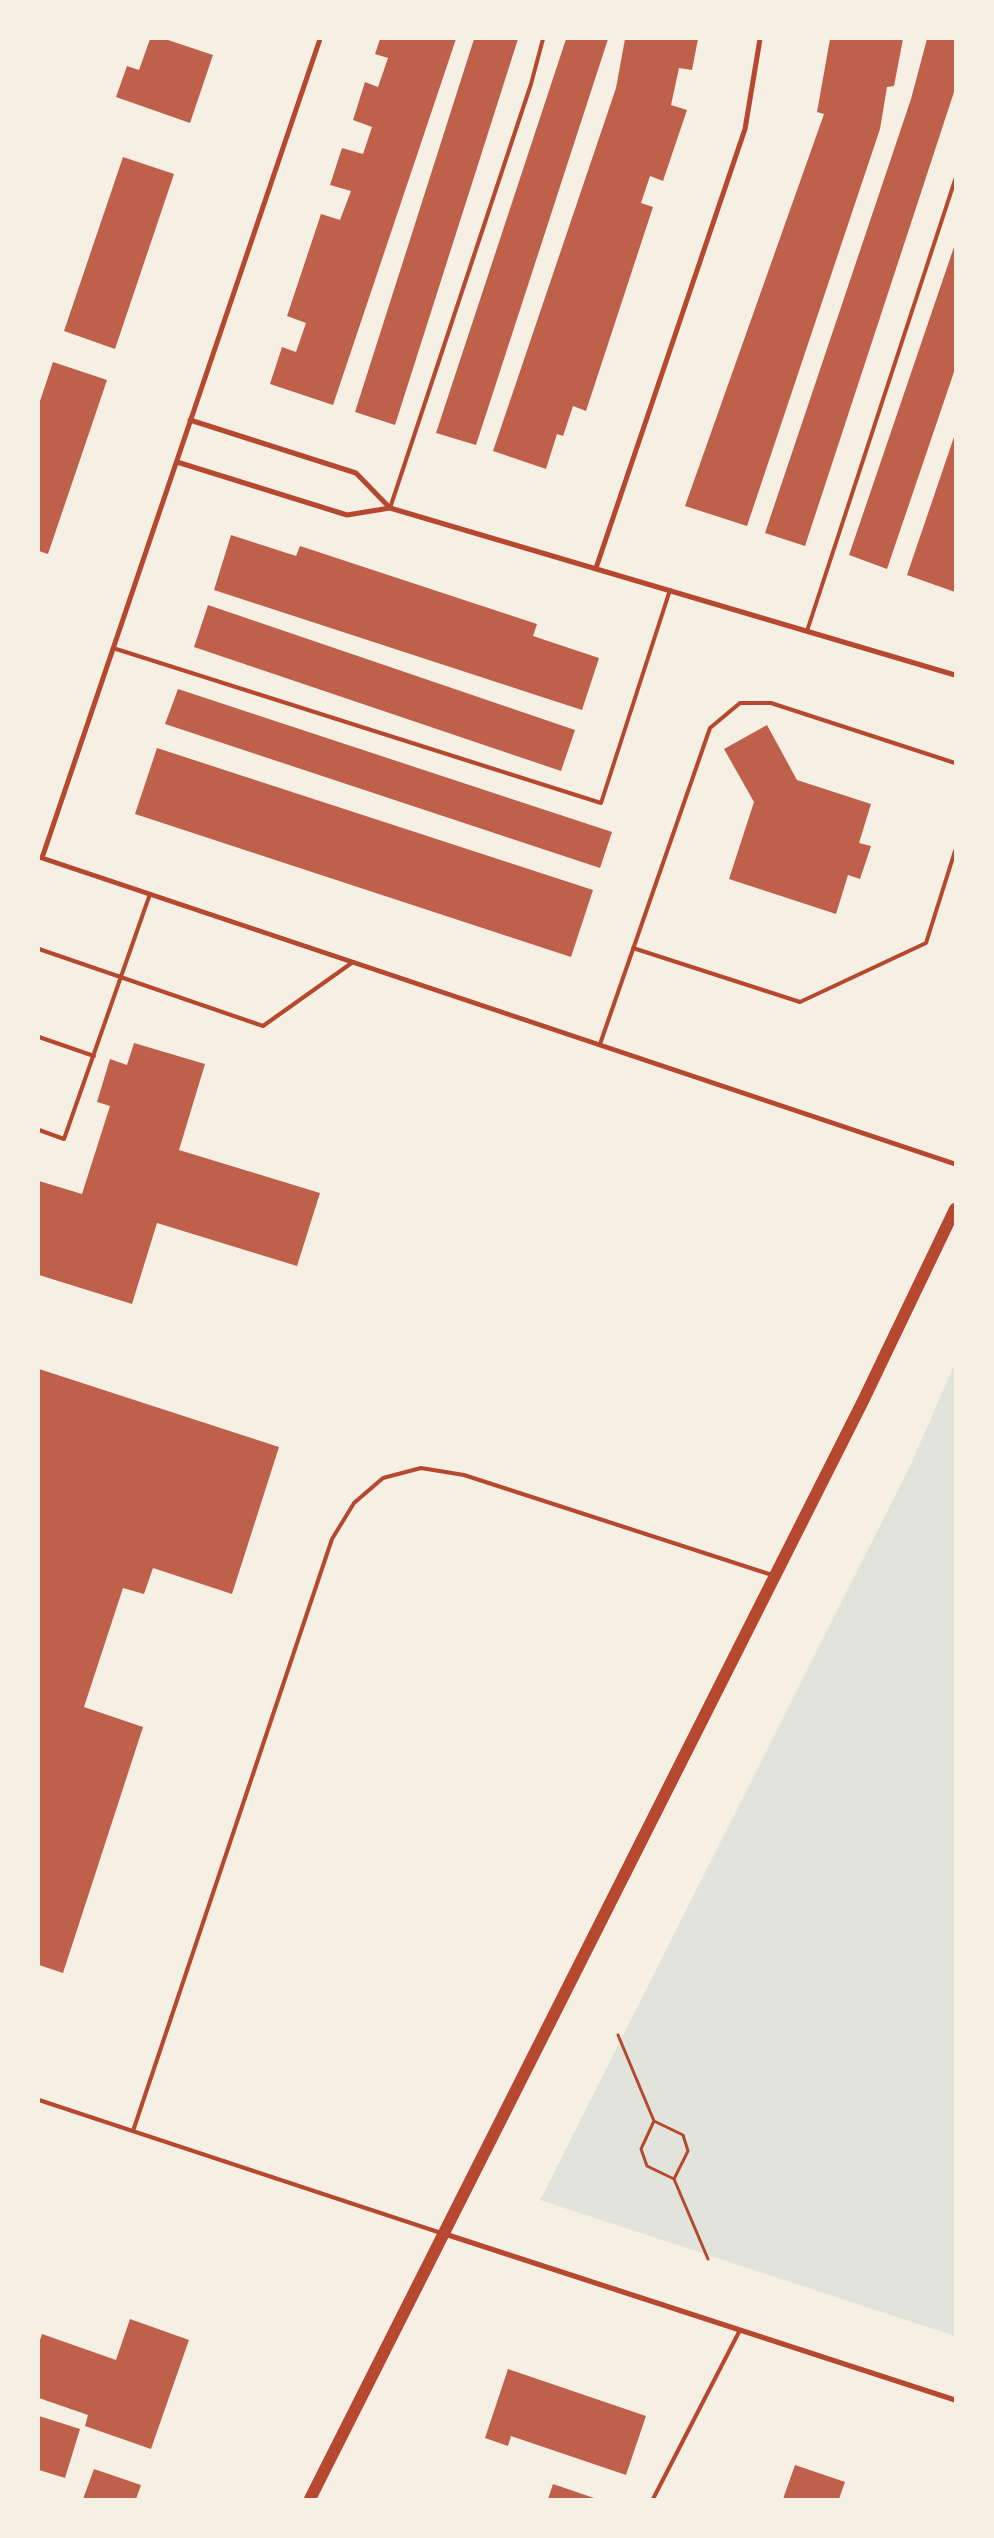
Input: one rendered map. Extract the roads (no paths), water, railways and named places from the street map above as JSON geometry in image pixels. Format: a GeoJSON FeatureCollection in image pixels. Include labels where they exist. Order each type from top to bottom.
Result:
{"type":"FeatureCollection","features":[{"type":"Feature","properties":{"kind":"main road"},"geometry":{"type":"LineString","coordinates":[[310,2499],[445,2234],[774,1576],[955,1209]]}},
{"type":"Feature","properties":{"kind":"street"},"geometry":{"type":"LineString","coordinates":[[320,39],[41,858],[955,1164]]}},
{"type":"Feature","properties":{"kind":"street"},"geometry":{"type":"LineString","coordinates":[[596,568],[745,129],[760,39]]}},
{"type":"Feature","properties":{"kind":"street"},"geometry":{"type":"LineString","coordinates":[[190,420],[356,473],[390,508]]}},
{"type":"Feature","properties":{"kind":"street"},"geometry":{"type":"LineString","coordinates":[[177,462],[347,515],[390,508],[955,675]]}},
{"type":"Feature","properties":{"kind":"street"},"geometry":{"type":"LineString","coordinates":[[445,2234],[955,2400]]}},
{"type":"Feature","properties":{"kind":"lane"},"geometry":{"type":"LineString","coordinates":[[390,508],[531,84],[543,39]]}},
{"type":"Feature","properties":{"kind":"lane"},"geometry":{"type":"LineString","coordinates":[[807,631],[955,180]]}},
{"type":"Feature","properties":{"kind":"lane"},"geometry":{"type":"LineString","coordinates":[[113,648],[601,803],[670,590]]}},
{"type":"Feature","properties":{"kind":"lane"},"geometry":{"type":"LineString","coordinates":[[600,1044],[710,728],[740,703],[771,703],[955,762]]}},
{"type":"Feature","properties":{"kind":"lane"},"geometry":{"type":"LineString","coordinates":[[634,948],[800,1002],[926,943],[955,851]]}},
{"type":"Feature","properties":{"kind":"lane"},"geometry":{"type":"LineString","coordinates":[[39,1130],[64,1139],[150,894]]}},
{"type":"Feature","properties":{"kind":"lane"},"geometry":{"type":"LineString","coordinates":[[39,949],[263,1026],[353,962]]}},
{"type":"Feature","properties":{"kind":"lane"},"geometry":{"type":"LineString","coordinates":[[39,1037],[94,1056]]}},
{"type":"Feature","properties":{"kind":"lane"},"geometry":{"type":"LineString","coordinates":[[133,2131],[332,1540],[354,1503],[383,1478],[421,1468],[464,1475],[774,1576]]}},
{"type":"Feature","properties":{"kind":"lane"},"geometry":{"type":"LineString","coordinates":[[39,2100],[445,2234]]}},
{"type":"Feature","properties":{"kind":"lane"},"geometry":{"type":"LineString","coordinates":[[653,2499],[740,2330]]}}]}
